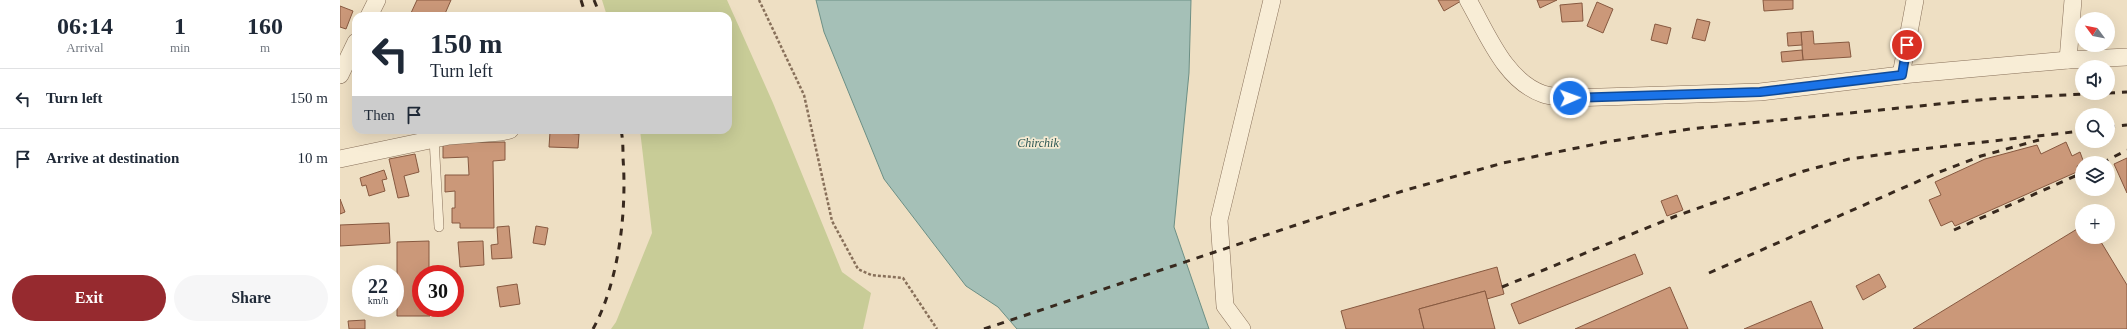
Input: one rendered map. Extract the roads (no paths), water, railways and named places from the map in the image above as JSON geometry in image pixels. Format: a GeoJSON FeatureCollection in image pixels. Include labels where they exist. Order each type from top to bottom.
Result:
{"type":"FeatureCollection","features":[{"type":"Feature","properties":{"kind":"street"},"geometry":{"type":"LineString","coordinates":[[371,12],[377,0]]}},
{"type":"Feature","properties":{"kind":"street"},"geometry":{"type":"LineString","coordinates":[[1242,329],[1225,306],[1219,220],[1272,0]]}},
{"type":"Feature","properties":{"kind":"street"},"geometry":{"type":"LineString","coordinates":[[1468,0],[1500,57],[1520,82],[1543,94],[1570,98],[1760,92],[1902,75],[2068,60],[2127,57]]}},
{"type":"Feature","properties":{"kind":"street"},"geometry":{"type":"LineString","coordinates":[[1902,75],[1915,0]]}},
{"type":"Feature","properties":{"kind":"street"},"geometry":{"type":"LineString","coordinates":[[2068,60],[2073,0]]}},
{"type":"Feature","properties":{"kind":"street"},"geometry":{"type":"LineString","coordinates":[[340,75],[352,50]]}},
{"type":"Feature","properties":{"kind":"street"},"geometry":{"type":"LineString","coordinates":[[340,159],[434,139],[476,134]]}},
{"type":"Feature","properties":{"kind":"lane"},"geometry":{"type":"LineString","coordinates":[[434,139],[439,227]]}},
{"type":"Feature","properties":{"kind":"water","name":"Chirchik"},"geometry":{"type":"Polygon","coordinates":[[[816,0],[1191,0],[1189,73],[1174,227],[1209,329],[1017,329],[998,307],[966,286],[884,179],[824,32],[816,0]]]}},
{"type":"Feature","properties":{"kind":"railway"},"geometry":{"type":"LineString","coordinates":[[581,0],[585,12]]}},
{"type":"Feature","properties":{"kind":"railway"},"geometry":{"type":"LineString","coordinates":[[594,0],[599,12]]}},
{"type":"Feature","properties":{"kind":"railway"},"geometry":{"type":"LineString","coordinates":[[2115,93],[2127,92]]}},
{"type":"Feature","properties":{"kind":"railway"},"geometry":{"type":"LineString","coordinates":[[984,329],[1302,223],[1406,190],[1503,163],[1606,142],[1690,129],[1989,99],[2075,95]]}},
{"type":"Feature","properties":{"kind":"railway"},"geometry":{"type":"LineString","coordinates":[[2115,126],[2127,125]]}},
{"type":"Feature","properties":{"kind":"railway"},"geometry":{"type":"LineString","coordinates":[[1502,287],[1676,216],[1804,171],[1849,159],[1912,150],[2075,132]]}},
{"type":"Feature","properties":{"kind":"railway"},"geometry":{"type":"LineString","coordinates":[[593,329],[609,290],[619,246],[624,200],[622,134]]}},
{"type":"Feature","properties":{"kind":"railway"},"geometry":{"type":"LineString","coordinates":[[1709,273],[1937,173],[1981,156],[2039,140]]}},
{"type":"Feature","properties":{"kind":"railway"},"geometry":{"type":"LineString","coordinates":[[2115,156],[2127,150]]}},
{"type":"Feature","properties":{"kind":"railway"},"geometry":{"type":"LineString","coordinates":[[1954,230],[2075,176]]}}]}
